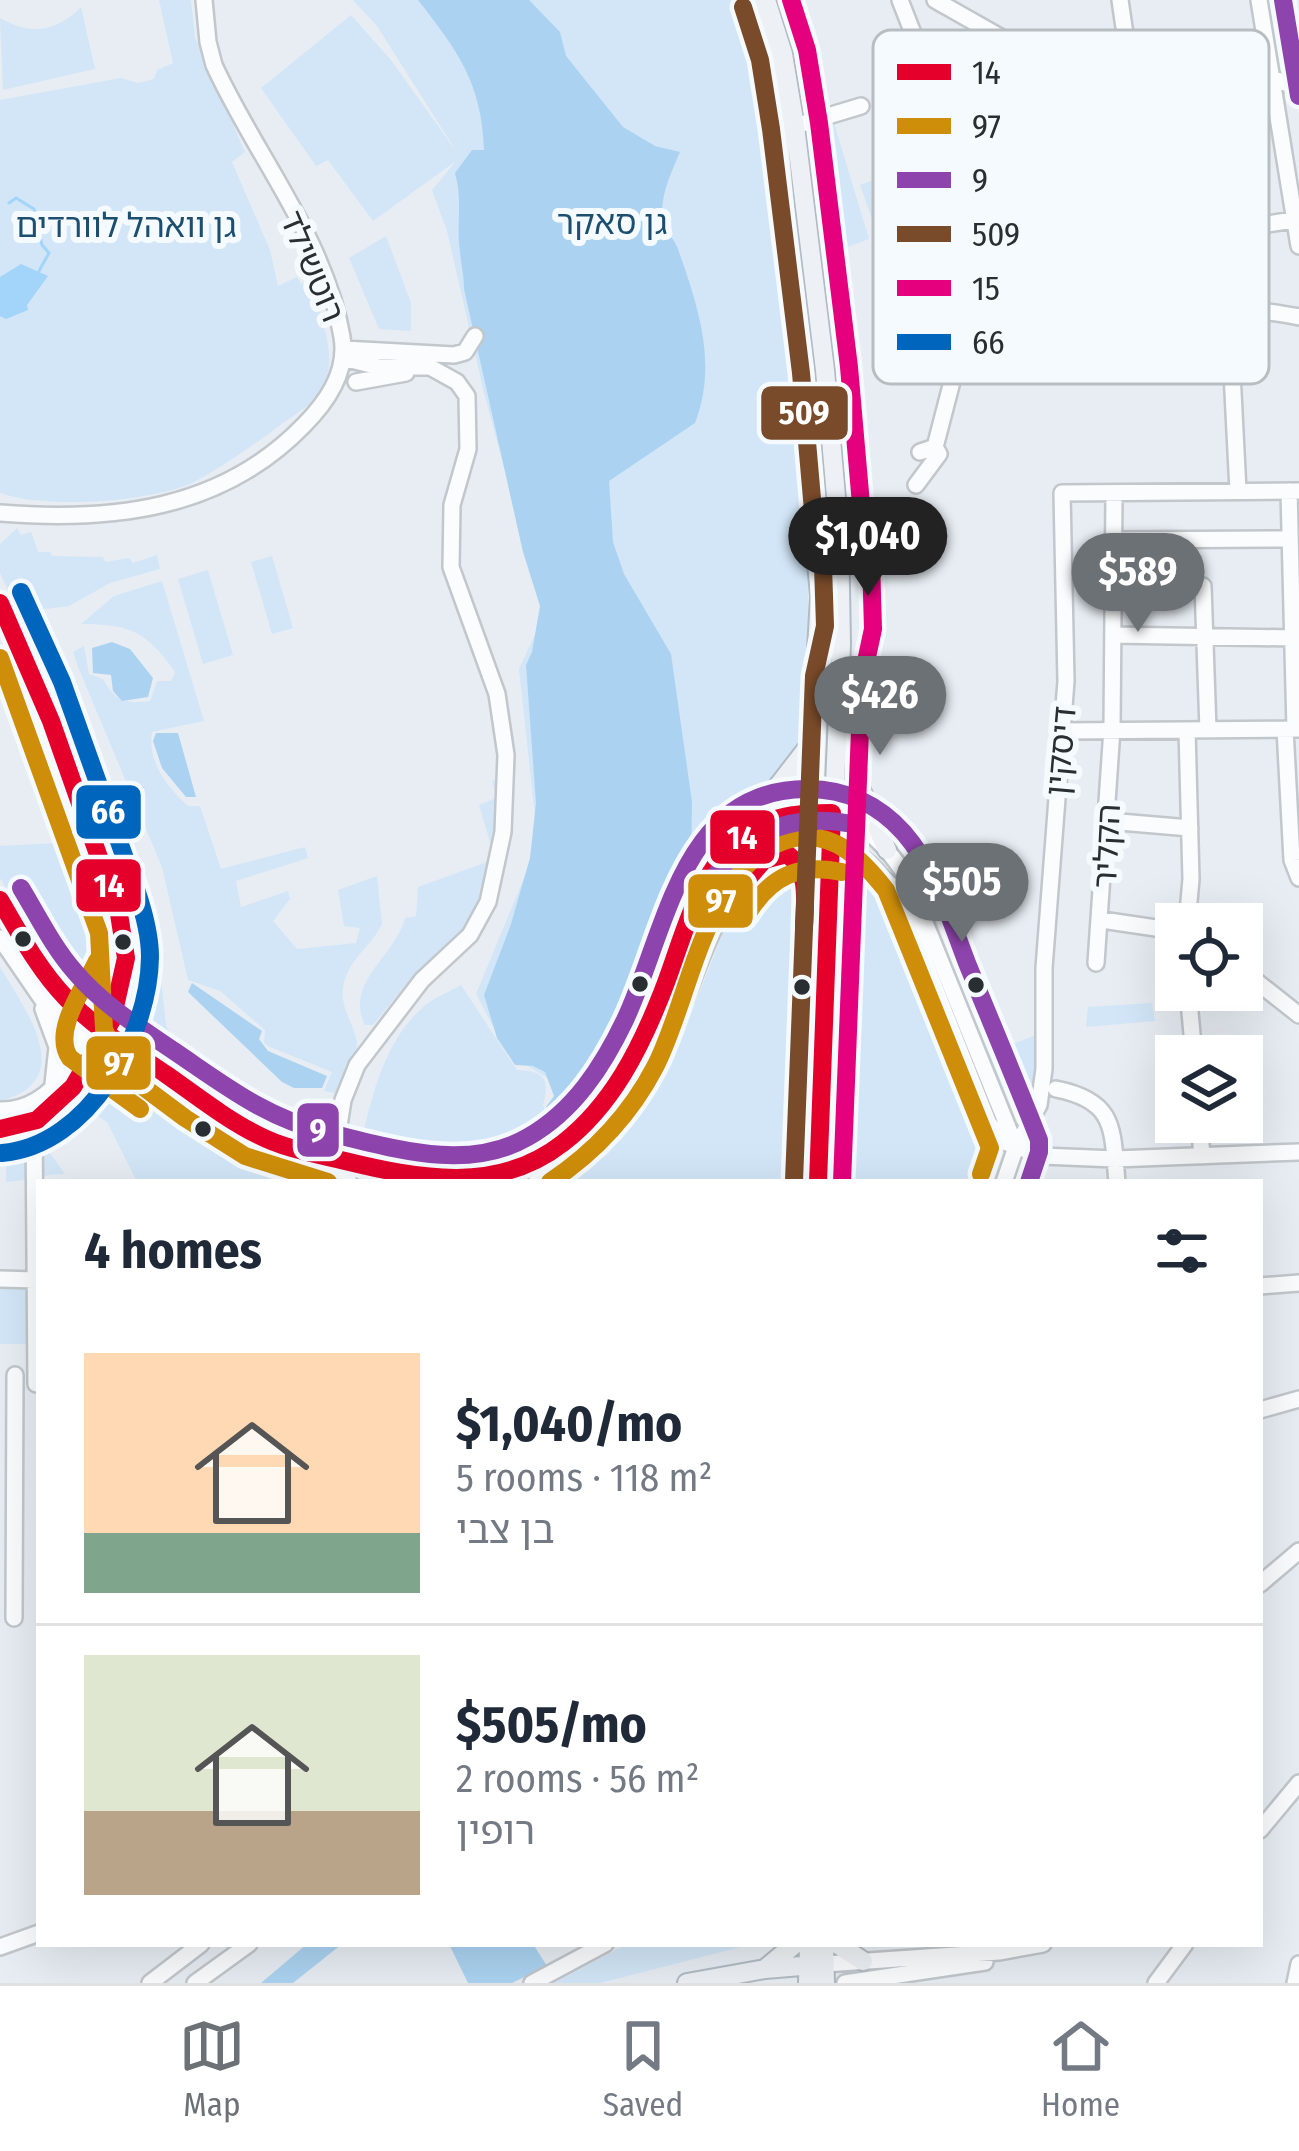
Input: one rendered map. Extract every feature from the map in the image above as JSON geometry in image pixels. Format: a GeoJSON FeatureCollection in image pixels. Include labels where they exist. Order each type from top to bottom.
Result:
{"type":"FeatureCollection","features":[{"type":"Feature","properties":{"kind":"main road"},"geometry":{"type":"LineString","coordinates":[[752,0],[766,45],[778,130],[820,596],[804,882],[795,1179]]}},
{"type":"Feature","properties":{"kind":"main road"},"geometry":{"type":"LineString","coordinates":[[766,0],[783,54],[795,125],[839,531],[838,677],[818,1179]]}},
{"type":"Feature","properties":{"kind":"main road"},"geometry":{"type":"LineString","coordinates":[[838,677],[858,783],[887,850]]}},
{"type":"Feature","properties":{"kind":"main road"},"geometry":{"type":"LineString","coordinates":[[726,853],[800,761],[813,736]]}},
{"type":"Feature","properties":{"kind":"main road"},"geometry":{"type":"LineString","coordinates":[[758,862],[790,856],[804,882]]}},
{"type":"Feature","properties":{"kind":"main road"},"geometry":{"type":"LineString","coordinates":[[830,902],[837,874],[846,866],[865,869],[890,886]]}},
{"type":"Feature","properties":{"kind":"main road"},"geometry":{"type":"LineString","coordinates":[[765,1969],[791,1947]]}},
{"type":"Feature","properties":{"kind":"main road"},"geometry":{"type":"LineString","coordinates":[[842,1947],[863,1961]]}},
{"type":"Feature","properties":{"kind":"main road"},"geometry":{"type":"LineString","coordinates":[[687,1983],[765,1969],[818,1968]]}},
{"type":"Feature","properties":{"kind":"street","name":"רוטשילד"},"geometry":{"type":"LineString","coordinates":[[15,515],[130,513],[170,506],[226,484],[266,460],[314,415],[336,383],[343,353],[335,305],[312,247],[214,65],[205,0]]}},
{"type":"Feature","properties":{"kind":"street"},"geometry":{"type":"LineString","coordinates":[[900,0],[912,30]]}},
{"type":"Feature","properties":{"kind":"street"},"geometry":{"type":"LineString","coordinates":[[935,0],[988,30]]}},
{"type":"Feature","properties":{"kind":"street"},"geometry":{"type":"LineString","coordinates":[[1120,0],[1124,30]]}},
{"type":"Feature","properties":{"kind":"street"},"geometry":{"type":"LineString","coordinates":[[1258,0],[1262,30]]}},
{"type":"Feature","properties":{"kind":"street"},"geometry":{"type":"LineString","coordinates":[[1299,88],[1269,77],[1299,245]]}},
{"type":"Feature","properties":{"kind":"street"},"geometry":{"type":"LineString","coordinates":[[795,125],[861,106]]}},
{"type":"Feature","properties":{"kind":"street"},"geometry":{"type":"LineString","coordinates":[[1269,224],[1293,220]]}},
{"type":"Feature","properties":{"kind":"street"},"geometry":{"type":"LineString","coordinates":[[1269,315],[1299,317]]}},
{"type":"Feature","properties":{"kind":"street"},"geometry":{"type":"LineString","coordinates":[[343,353],[454,356],[464,352],[475,336]]}},
{"type":"Feature","properties":{"kind":"street"},"geometry":{"type":"LineString","coordinates":[[343,353],[379,367],[425,366],[458,382],[467,396],[468,449],[452,505],[449,553],[497,694],[506,755],[502,845],[488,902],[479,922],[422,980],[357,1065],[343,1100],[336,1145],[345,1179]]}},
{"type":"Feature","properties":{"kind":"street"},"geometry":{"type":"LineString","coordinates":[[356,382],[439,372]]}},
{"type":"Feature","properties":{"kind":"street"},"geometry":{"type":"LineString","coordinates":[[916,485],[938,459],[928,449],[947,384]]}},
{"type":"Feature","properties":{"kind":"street"},"geometry":{"type":"LineString","coordinates":[[1233,384],[1238,491]]}},
{"type":"Feature","properties":{"kind":"street"},"geometry":{"type":"LineString","coordinates":[[1114,493],[1294,491],[1290,539],[1295,586],[1292,860],[1299,878]]}},
{"type":"Feature","properties":{"kind":"street","name":"דיסקין"},"geometry":{"type":"LineString","coordinates":[[1005,1178],[1039,1105],[1044,1069],[1044,968],[1066,681],[1063,493],[1114,493]]}},
{"type":"Feature","properties":{"kind":"street","name":"הקליר"},"geometry":{"type":"LineString","coordinates":[[1096,964],[1112,729],[1114,493]]}},
{"type":"Feature","properties":{"kind":"street"},"geometry":{"type":"LineString","coordinates":[[0,528],[15,515]]}},
{"type":"Feature","properties":{"kind":"street"},"geometry":{"type":"LineString","coordinates":[[1114,540],[1290,539]]}},
{"type":"Feature","properties":{"kind":"street"},"geometry":{"type":"LineString","coordinates":[[1203,586],[1208,730]]}},
{"type":"Feature","properties":{"kind":"street"},"geometry":{"type":"LineString","coordinates":[[0,602],[23,650],[112,898],[126,959],[76,1082],[54,1110],[34,1122],[0,1129]]}},
{"type":"Feature","properties":{"kind":"street"},"geometry":{"type":"LineString","coordinates":[[1113,635],[1293,638]]}},
{"type":"Feature","properties":{"kind":"street"},"geometry":{"type":"LineString","coordinates":[[1063,731],[1293,729]]}},
{"type":"Feature","properties":{"kind":"street"},"geometry":{"type":"LineString","coordinates":[[1187,730],[1188,903]]}},
{"type":"Feature","properties":{"kind":"street"},"geometry":{"type":"LineString","coordinates":[[483,1179],[520,1169],[565,1142],[606,1100],[634,1056],[699,891],[726,853],[755,824],[808,812],[832,813],[858,826],[887,850],[907,878],[1016,1147]]}},
{"type":"Feature","properties":{"kind":"street"},"geometry":{"type":"LineString","coordinates":[[1108,821],[1190,828]]}},
{"type":"Feature","properties":{"kind":"street"},"geometry":{"type":"LineString","coordinates":[[541,1179],[577,1157],[643,1087],[682,1014],[734,888],[777,850],[806,844],[830,844],[862,855],[890,886],[907,917],[989,1124],[1005,1178],[1022,1161],[1042,1156],[1115,1159],[1299,1152]]}},
{"type":"Feature","properties":{"kind":"street"},"geometry":{"type":"LineString","coordinates":[[0,900],[46,976],[71,1004],[143,1059],[255,1133],[289,1148],[439,1179]]}},
{"type":"Feature","properties":{"kind":"street"},"geometry":{"type":"LineString","coordinates":[[1102,920],[1155,928]]}},
{"type":"Feature","properties":{"kind":"street"},"geometry":{"type":"LineString","coordinates":[[0,938],[37,996],[57,1047],[51,1088]]}},
{"type":"Feature","properties":{"kind":"street"},"geometry":{"type":"LineString","coordinates":[[1263,987],[1299,1015]]}},
{"type":"Feature","properties":{"kind":"street"},"geometry":{"type":"LineString","coordinates":[[116,993],[143,1059]]}},
{"type":"Feature","properties":{"kind":"street"},"geometry":{"type":"LineString","coordinates":[[71,1004],[92,1005],[116,993]]}},
{"type":"Feature","properties":{"kind":"street"},"geometry":{"type":"LineString","coordinates":[[37,996],[92,1045],[245,1150],[334,1179]]}},
{"type":"Feature","properties":{"kind":"street"},"geometry":{"type":"LineString","coordinates":[[0,1111],[26,1106],[51,1088],[92,1045]]}},
{"type":"Feature","properties":{"kind":"street"},"geometry":{"type":"LineString","coordinates":[[76,1082],[104,1074],[142,1082]]}},
{"type":"Feature","properties":{"kind":"street"},"geometry":{"type":"LineString","coordinates":[[1056,1089],[1074,1093],[1105,1112],[1112,1126],[1117,1179]]}},
{"type":"Feature","properties":{"kind":"street"},"geometry":{"type":"LineString","coordinates":[[1001,1105],[1020,1113],[1039,1105]]}},
{"type":"Feature","properties":{"kind":"street"},"geometry":{"type":"LineString","coordinates":[[34,1122],[36,1260]]}},
{"type":"Feature","properties":{"kind":"street"},"geometry":{"type":"LineString","coordinates":[[989,1124],[1001,1139],[1042,1156]]}},
{"type":"Feature","properties":{"kind":"street"},"geometry":{"type":"LineString","coordinates":[[1201,1143],[1202,1156]]}},
{"type":"Feature","properties":{"kind":"street"},"geometry":{"type":"LineString","coordinates":[[0,1279],[36,1276]]}},
{"type":"Feature","properties":{"kind":"street"},"geometry":{"type":"LineString","coordinates":[[1263,1286],[1299,1282]]}},
{"type":"Feature","properties":{"kind":"street"},"geometry":{"type":"LineString","coordinates":[[35,1384],[36,1330]]}},
{"type":"Feature","properties":{"kind":"street"},"geometry":{"type":"LineString","coordinates":[[14,1618],[15,1376]]}},
{"type":"Feature","properties":{"kind":"street"},"geometry":{"type":"LineString","coordinates":[[1263,1409],[1299,1399]]}},
{"type":"Feature","properties":{"kind":"street"},"geometry":{"type":"LineString","coordinates":[[1263,1581],[1299,1551]]}},
{"type":"Feature","properties":{"kind":"street"},"geometry":{"type":"LineString","coordinates":[[1263,1826],[1299,1783]]}},
{"type":"Feature","properties":{"kind":"street"},"geometry":{"type":"LineString","coordinates":[[0,1947],[36,1934]]}},
{"type":"Feature","properties":{"kind":"street"},"geometry":{"type":"LineString","coordinates":[[150,1983],[197,1947]]}},
{"type":"Feature","properties":{"kind":"street"},"geometry":{"type":"LineString","coordinates":[[195,1983],[245,1947]]}},
{"type":"Feature","properties":{"kind":"street"},"geometry":{"type":"LineString","coordinates":[[532,1983],[599,1947]]}},
{"type":"Feature","properties":{"kind":"street"},"geometry":{"type":"LineString","coordinates":[[818,1968],[1028,1947]]}},
{"type":"Feature","properties":{"kind":"street"},"geometry":{"type":"LineString","coordinates":[[845,1983],[992,1961],[1036,1947]]}},
{"type":"Feature","properties":{"kind":"street"},"geometry":{"type":"LineString","coordinates":[[1156,1983],[1183,1947]]}},
{"type":"Feature","properties":{"kind":"street"},"geometry":{"type":"LineString","coordinates":[[1295,1983],[1299,1964]]}},
{"type":"Feature","properties":{"kind":"green space","name":"גן וואהל לוורדים"},"geometry":{"type":"Polygon","coordinates":[[[159,0],[191,0],[195,38],[245,152],[232,162],[270,250],[278,286],[297,277],[301,284],[308,281],[329,349],[327,377],[322,390],[302,410],[185,486],[92,502],[42,501],[0,493],[0,100],[121,78],[138,83],[154,79],[157,70],[173,63],[159,0]]]}},
{"type":"Feature","properties":{"kind":"green space","name":"גן סאקר"},"geometry":{"type":"Polygon","coordinates":[[[353,0],[743,0],[774,196],[806,505],[807,734],[718,840],[674,918],[638,1015],[600,1068],[551,1080],[518,1060],[497,1034],[476,994],[538,844],[519,669],[544,615],[484,393],[447,231],[432,190],[456,161],[373,221],[328,160],[316,166],[261,88],[351,15],[391,60],[458,154],[377,26],[353,0]]]}},
{"type":"Feature","properties":{"kind":"green space"},"geometry":{"type":"Polygon","coordinates":[[[418,0],[529,0],[560,32],[566,56],[623,127],[655,146],[680,152],[666,188],[662,216],[678,249],[703,335],[702,401],[695,423],[609,481],[613,542],[624,574],[671,654],[692,802],[691,858],[658,967],[631,1028],[564,1117],[550,1116],[546,1107],[554,1096],[545,1072],[515,1065],[497,1038],[484,995],[530,858],[536,803],[526,665],[540,606],[523,552],[464,289],[455,173],[472,150],[484,150],[478,106],[456,52],[418,0]]]}},
{"type":"Feature","properties":{"kind":"green space"},"geometry":{"type":"Polygon","coordinates":[[[81,7],[95,69],[3,90],[0,18],[43,29],[81,7]]]}},
{"type":"Feature","properties":{"kind":"green space"},"geometry":{"type":"Polygon","coordinates":[[[834,123],[869,239],[829,254],[808,131],[834,123]]]}},
{"type":"Feature","properties":{"kind":"green space"},"geometry":{"type":"Polygon","coordinates":[[[873,181],[873,222],[860,185],[873,181]]]}},
{"type":"Feature","properties":{"kind":"green space"},"geometry":{"type":"Polygon","coordinates":[[[386,236],[411,303],[411,331],[379,329],[349,258],[386,236]]]}},
{"type":"Feature","properties":{"kind":"green space"},"geometry":{"type":"Polygon","coordinates":[[[17,528],[21,535],[31,532],[38,552],[52,556],[103,557],[105,562],[129,558],[133,563],[157,555],[160,569],[110,583],[69,606],[30,611],[139,874],[157,942],[166,1025],[173,1039],[294,1112],[326,1124],[327,1132],[285,1123],[230,1099],[181,1067],[157,1035],[144,1028],[147,949],[142,926],[20,592],[8,590],[0,573],[0,544],[17,528]]]}},
{"type":"Feature","properties":{"kind":"green space"},"geometry":{"type":"Polygon","coordinates":[[[272,556],[293,628],[272,634],[251,562],[272,556]]]}},
{"type":"Feature","properties":{"kind":"green space"},"geometry":{"type":"Polygon","coordinates":[[[208,570],[233,655],[203,664],[178,579],[208,570]]]}},
{"type":"Feature","properties":{"kind":"green space"},"geometry":{"type":"Polygon","coordinates":[[[162,581],[204,721],[152,732],[160,773],[188,806],[200,806],[221,869],[305,847],[308,858],[236,881],[241,907],[288,891],[290,899],[273,921],[297,949],[356,943],[360,928],[344,926],[338,890],[377,876],[382,924],[345,979],[344,1004],[357,1046],[335,1093],[324,1091],[332,1072],[270,1047],[264,1043],[265,1030],[220,991],[188,980],[162,867],[78,667],[73,652],[84,646],[89,674],[103,679],[127,701],[150,701],[157,681],[171,681],[175,672],[146,639],[113,626],[81,624],[114,596],[162,581]]]}},
{"type":"Feature","properties":{"kind":"green space"},"geometry":{"type":"Polygon","coordinates":[[[112,642],[130,649],[153,678],[148,697],[122,701],[113,691],[111,675],[93,673],[92,648],[112,642]]]}},
{"type":"Feature","properties":{"kind":"green space"},"geometry":{"type":"Polygon","coordinates":[[[156,733],[178,733],[196,797],[186,797],[162,768],[153,741],[156,733]]]}},
{"type":"Feature","properties":{"kind":"green space"},"geometry":{"type":"Polygon","coordinates":[[[492,780],[502,781],[499,863],[476,913],[447,948],[413,976],[373,1025],[365,1025],[361,996],[405,918],[416,916],[418,887],[495,859],[479,805],[496,798],[492,780]]]}},
{"type":"Feature","properties":{"kind":"green space"},"geometry":{"type":"Polygon","coordinates":[[[77,842],[108,937],[104,975],[94,992],[79,992],[57,974],[0,878],[0,846],[77,842]]]}},
{"type":"Feature","properties":{"kind":"green space"},"geometry":{"type":"Polygon","coordinates":[[[778,863],[790,868],[797,887],[790,1179],[568,1179],[608,1154],[669,1069],[740,890],[754,871],[778,863]]]}},
{"type":"Feature","properties":{"kind":"green space"},"geometry":{"type":"Polygon","coordinates":[[[868,879],[888,890],[986,1135],[988,1179],[840,1179],[856,891],[868,879]]]}},
{"type":"Feature","properties":{"kind":"green space"},"geometry":{"type":"Polygon","coordinates":[[[0,967],[32,1023],[42,1061],[37,1077],[24,1091],[0,1101],[0,967]]]}},
{"type":"Feature","properties":{"kind":"green space"},"geometry":{"type":"Polygon","coordinates":[[[192,983],[262,1031],[259,1039],[268,1051],[327,1076],[322,1088],[294,1088],[282,1082],[188,992],[192,983]]]}},
{"type":"Feature","properties":{"kind":"green space"},"geometry":{"type":"Polygon","coordinates":[[[461,985],[517,1070],[543,1078],[543,1105],[550,1124],[503,1150],[480,1156],[412,1156],[360,1145],[382,1068],[401,1033],[428,1003],[461,985]]]}},
{"type":"Feature","properties":{"kind":"green space"},"geometry":{"type":"Polygon","coordinates":[[[1152,1003],[1155,1021],[1086,1027],[1088,1007],[1152,1003]]]}},
{"type":"Feature","properties":{"kind":"green space"},"geometry":{"type":"Polygon","coordinates":[[[1039,1034],[1037,1098],[1010,1103],[986,1054],[1039,1034]]]}},
{"type":"Feature","properties":{"kind":"green space"},"geometry":{"type":"Polygon","coordinates":[[[102,1085],[138,1099],[223,1154],[280,1179],[136,1179],[107,1122],[80,1105],[102,1085]]]}},
{"type":"Feature","properties":{"kind":"green space"},"geometry":{"type":"Polygon","coordinates":[[[36,1134],[65,1174],[6,1182],[6,1149],[0,1147],[0,1137],[36,1134]]]}},
{"type":"Feature","properties":{"kind":"green space"},"geometry":{"type":"Polygon","coordinates":[[[0,1281],[26,1281],[26,1344],[0,1344],[0,1281]]]}},
{"type":"Feature","properties":{"kind":"green space"},"geometry":{"type":"Polygon","coordinates":[[[303,1947],[338,1947],[293,1983],[261,1983],[303,1947]]]}},
{"type":"Feature","properties":{"kind":"green space"},"geometry":{"type":"Polygon","coordinates":[[[450,1947],[535,1947],[547,1966],[512,1983],[468,1983],[450,1947]]]}},
{"type":"Feature","properties":{"kind":"green space"},"geometry":{"type":"Polygon","coordinates":[[[621,1947],[741,1947],[600,1983],[554,1983],[621,1947]]]}},
{"type":"Feature","properties":{"kind":"shaded area"},"geometry":{"type":"Polygon","coordinates":[[[21,264],[48,276],[28,310],[6,319],[0,316],[0,277],[21,264]]]}},
{"type":"Feature","properties":{"kind":"waterway"},"geometry":{"type":"LineString","coordinates":[[9,203],[16,198],[34,209],[42,245],[49,253],[39,271]]}},
{"type":"Feature","properties":{"kind":"transit line","name":"15"},"geometry":{"type":"LineString","coordinates":[[791,0],[807,50],[819,123],[863,527],[871,560],[873,629],[862,680],[842,1179]]}},
{"type":"Feature","properties":{"kind":"transit line","name":"9"},"geometry":{"type":"LineString","coordinates":[[1283,0],[1299,96]]}},
{"type":"Feature","properties":{"kind":"transit line","name":"509"},"geometry":{"type":"LineString","coordinates":[[743,7],[760,60],[771,129],[815,533],[823,566],[825,626],[814,676],[794,1179]]}},
{"type":"Feature","properties":{"kind":"transit line","name":"66"},"geometry":{"type":"LineString","coordinates":[[2,1153],[33,1146],[61,1131],[108,1082],[139,1020],[150,957],[137,892],[62,682],[21,592]]}},
{"type":"Feature","properties":{"kind":"transit line","name":"14"},"geometry":{"type":"LineString","coordinates":[[0,603],[51,721],[119,914],[126,958],[112,1020],[73,1087],[37,1120],[0,1129]]}},
{"type":"Feature","properties":{"kind":"transit line","name":"97"},"geometry":{"type":"LineString","coordinates":[[0,658],[99,933],[104,1029],[122,1071],[245,1156],[318,1179]]}},
{"type":"Feature","properties":{"kind":"transit line","name":"9"},"geometry":{"type":"LineString","coordinates":[[21,888],[60,952],[97,994],[246,1099],[304,1126],[375,1144],[428,1154],[479,1154],[528,1137],[586,1086],[625,1020],[668,908],[705,838],[732,812],[765,795],[808,789],[848,796],[894,823],[934,879],[1039,1140],[1030,1179]]}},
{"type":"Feature","properties":{"kind":"transit line","name":"14"},"geometry":{"type":"LineString","coordinates":[[0,900],[38,963],[78,1009],[246,1129],[290,1148],[373,1167],[429,1177],[485,1176],[512,1170],[563,1143],[610,1094],[644,1035],[695,903],[718,861],[734,844],[772,820],[832,813],[818,1179]]}},
{"type":"Feature","properties":{"kind":"transit line","name":"9"},"geometry":{"type":"LineString","coordinates":[[708,887],[736,853],[769,831],[808,821],[852,824]]}},
{"type":"Feature","properties":{"kind":"transit line","name":"97"},"geometry":{"type":"LineString","coordinates":[[554,1179],[610,1131],[645,1084],[668,1038],[705,934],[741,872],[765,850],[810,837],[847,850],[886,890],[990,1148],[981,1174]]}},
{"type":"Feature","properties":{"kind":"transit line","name":"14"},"geometry":{"type":"LineString","coordinates":[[726,904],[764,860],[787,854],[803,878],[804,927]]}},
{"type":"Feature","properties":{"kind":"transit line","name":"97"},"geometry":{"type":"LineString","coordinates":[[748,913],[766,890],[788,875],[812,869],[842,872]]}},
{"type":"Feature","properties":{"kind":"transit line","name":"97"},"geometry":{"type":"LineString","coordinates":[[97,961],[67,1022],[65,1047],[70,1058],[140,1109]]}}]}
